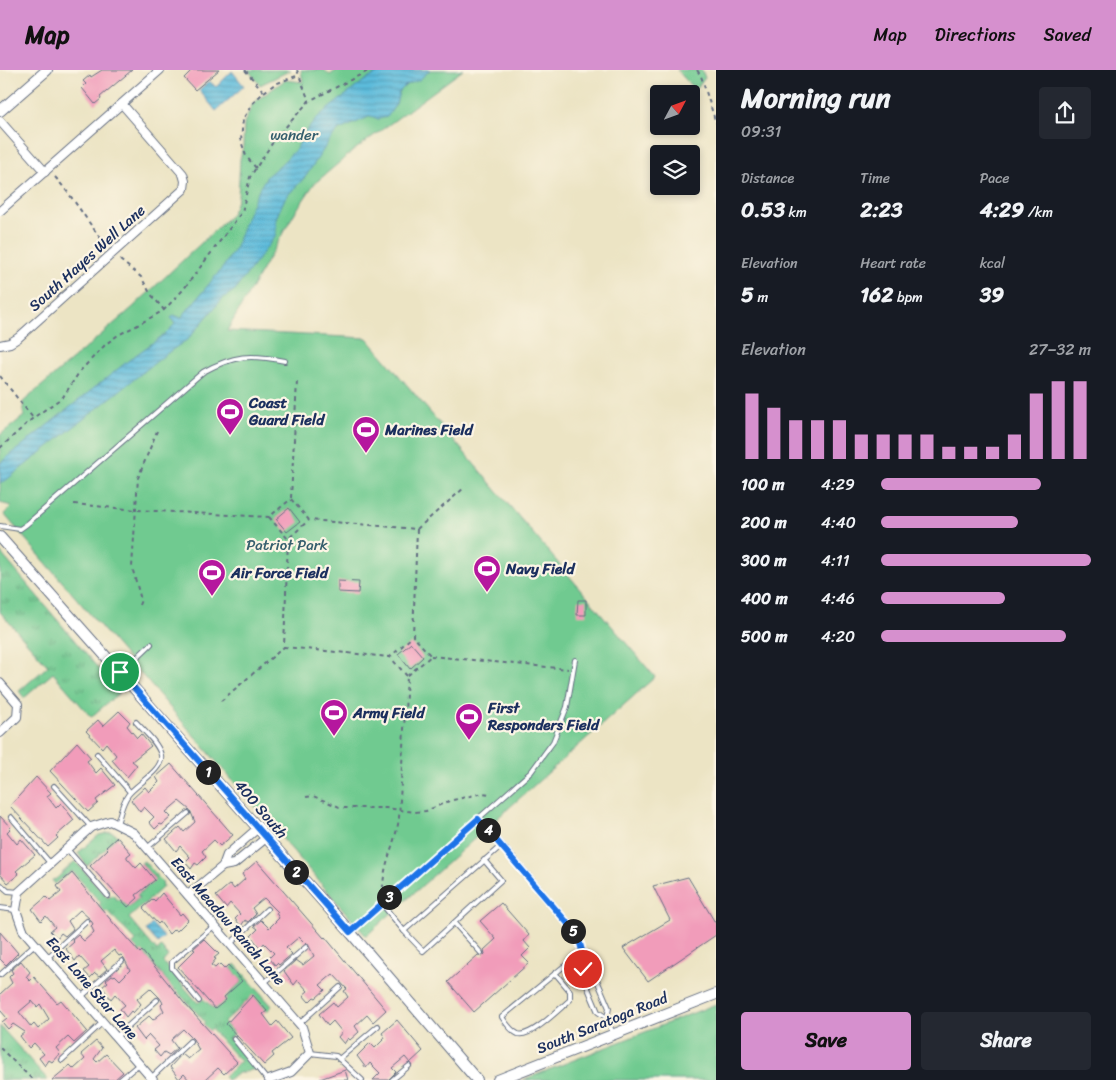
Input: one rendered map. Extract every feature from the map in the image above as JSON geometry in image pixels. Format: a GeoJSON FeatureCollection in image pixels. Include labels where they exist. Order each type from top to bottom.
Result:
{"type":"FeatureCollection","features":[{"type":"Feature","properties":{"kind":"street"},"geometry":{"type":"LineString","coordinates":[[0,111],[47,70]]}},
{"type":"Feature","properties":{"kind":"street"},"geometry":{"type":"LineString","coordinates":[[0,211],[160,70]]}},
{"type":"Feature","properties":{"kind":"street","name":"South Hayes Well Lane"},"geometry":{"type":"LineString","coordinates":[[0,345],[14,341],[26,331],[180,194],[185,184],[183,174],[122,104]]}},
{"type":"Feature","properties":{"kind":"street"},"geometry":{"type":"LineString","coordinates":[[0,121],[44,172]]}},
{"type":"Feature","properties":{"kind":"street","name":"400 South"},"geometry":{"type":"LineString","coordinates":[[0,537],[350,932],[476,1080]]}},
{"type":"Feature","properties":{"kind":"street"},"geometry":{"type":"LineString","coordinates":[[0,683],[18,704],[17,717],[0,733]]}},
{"type":"Feature","properties":{"kind":"street"},"geometry":{"type":"LineString","coordinates":[[16,910],[19,892],[90,827],[114,822]]}},
{"type":"Feature","properties":{"kind":"street","name":"East Meadow Ranch Lane"},"geometry":{"type":"LineString","coordinates":[[114,822],[134,832],[302,1027],[310,1053]]}},
{"type":"Feature","properties":{"kind":"street"},"geometry":{"type":"LineString","coordinates":[[223,866],[227,855],[258,828]]}},
{"type":"Feature","properties":{"kind":"street"},"geometry":{"type":"LineString","coordinates":[[188,895],[223,866],[234,864],[266,838]]}},
{"type":"Feature","properties":{"kind":"street","name":"East Lone Star Lane"},"geometry":{"type":"LineString","coordinates":[[16,910],[23,930],[117,1036],[152,1079]]}},
{"type":"Feature","properties":{"kind":"street","name":"South Saratoga Road"},"geometry":{"type":"LineString","coordinates":[[498,1080],[716,994]]}},
{"type":"Feature","properties":{"kind":"street"},"geometry":{"type":"LineString","coordinates":[[272,1080],[291,1072],[310,1053]]}},
{"type":"Feature","properties":{"kind":"lane"},"geometry":{"type":"LineString","coordinates":[[0,526],[20,529],[38,516],[203,372],[232,358],[246,356],[267,357],[285,361]]}},
{"type":"Feature","properties":{"kind":"lane"},"geometry":{"type":"LineString","coordinates":[[120,672],[151,644]]}},
{"type":"Feature","properties":{"kind":"lane"},"geometry":{"type":"LineString","coordinates":[[350,932],[531,772],[553,742],[567,707],[575,660]]}},
{"type":"Feature","properties":{"kind":"lane"},"geometry":{"type":"LineString","coordinates":[[114,822],[130,792],[160,766],[162,758],[159,749],[136,722]]}},
{"type":"Feature","properties":{"kind":"lane"},"geometry":{"type":"LineString","coordinates":[[97,754],[130,792]]}},
{"type":"Feature","properties":{"kind":"lane"},"geometry":{"type":"LineString","coordinates":[[54,786],[90,827]]}},
{"type":"Feature","properties":{"kind":"lane"},"geometry":{"type":"LineString","coordinates":[[147,848],[188,813]]}},
{"type":"Feature","properties":{"kind":"lane"},"geometry":{"type":"LineString","coordinates":[[11,817],[51,864]]}},
{"type":"Feature","properties":{"kind":"lane"},"geometry":{"type":"LineString","coordinates":[[478,819],[570,926],[579,940],[586,965],[594,972],[609,1008],[607,1018],[614,1035]]}},
{"type":"Feature","properties":{"kind":"lane"},"geometry":{"type":"LineString","coordinates":[[404,931],[502,845]]}},
{"type":"Feature","properties":{"kind":"lane"},"geometry":{"type":"LineString","coordinates":[[67,849],[108,896]]}},
{"type":"Feature","properties":{"kind":"lane"},"geometry":{"type":"LineString","coordinates":[[382,904],[423,951],[501,880],[484,860]]}},
{"type":"Feature","properties":{"kind":"lane"},"geometry":{"type":"LineString","coordinates":[[0,884],[8,891],[19,892]]}},
{"type":"Feature","properties":{"kind":"lane"},"geometry":{"type":"LineString","coordinates":[[0,908],[16,910]]}},
{"type":"Feature","properties":{"kind":"lane"},"geometry":{"type":"LineString","coordinates":[[230,944],[267,909]]}},
{"type":"Feature","properties":{"kind":"lane"},"geometry":{"type":"LineString","coordinates":[[47,958],[87,921]]}},
{"type":"Feature","properties":{"kind":"lane"},"geometry":{"type":"LineString","coordinates":[[454,923],[481,953]]}},
{"type":"Feature","properties":{"kind":"lane"},"geometry":{"type":"LineString","coordinates":[[199,1001],[172,968],[172,962],[214,926]]}},
{"type":"Feature","properties":{"kind":"lane"},"geometry":{"type":"LineString","coordinates":[[0,975],[35,944]]}},
{"type":"Feature","properties":{"kind":"lane"},"geometry":{"type":"LineString","coordinates":[[264,983],[306,948]]}},
{"type":"Feature","properties":{"kind":"lane"},"geometry":{"type":"LineString","coordinates":[[555,973],[570,991],[570,1000],[532,1032],[524,1035],[517,1034],[502,1017],[555,973],[583,955]]}},
{"type":"Feature","properties":{"kind":"lane"},"geometry":{"type":"LineString","coordinates":[[81,997],[122,961]]}},
{"type":"Feature","properties":{"kind":"lane"},"geometry":{"type":"LineString","coordinates":[[586,965],[582,974],[598,1012],[607,1018]]}},
{"type":"Feature","properties":{"kind":"lane"},"geometry":{"type":"LineString","coordinates":[[299,1024],[340,987]]}},
{"type":"Feature","properties":{"kind":"lane"},"geometry":{"type":"LineString","coordinates":[[117,1036],[157,1000]]}},
{"type":"Feature","properties":{"kind":"lane"},"geometry":{"type":"LineString","coordinates":[[62,1060],[103,1022]]}},
{"type":"Feature","properties":{"kind":"lane"},"geometry":{"type":"LineString","coordinates":[[339,1059],[378,1026]]}},
{"type":"Feature","properties":{"kind":"lane"},"geometry":{"type":"LineString","coordinates":[[234,1039],[272,1080]]}},
{"type":"Feature","properties":{"kind":"lane"},"geometry":{"type":"LineString","coordinates":[[152,1079],[190,1042]]}},
{"type":"Feature","properties":{"kind":"lane"},"geometry":{"type":"LineString","coordinates":[[310,1053],[336,1056],[362,1080]]}},
{"type":"Feature","properties":{"kind":"lane"},"geometry":{"type":"LineString","coordinates":[[120,1080],[139,1064]]}},
{"type":"Feature","properties":{"kind":"lane"},"geometry":{"type":"LineString","coordinates":[[392,1080],[409,1066]]}},
{"type":"Feature","properties":{"kind":"path"},"geometry":{"type":"LineString","coordinates":[[245,70],[264,92]]}},
{"type":"Feature","properties":{"kind":"path"},"geometry":{"type":"LineString","coordinates":[[298,70],[309,101]]}},
{"type":"Feature","properties":{"kind":"path"},"geometry":{"type":"LineString","coordinates":[[0,448],[33,418],[63,397],[80,371],[106,344],[118,335],[164,310],[183,290],[242,212],[250,177],[275,139],[309,101],[370,70]]}},
{"type":"Feature","properties":{"kind":"path"},"geometry":{"type":"LineString","coordinates":[[697,70],[701,76],[716,123]]}},
{"type":"Feature","properties":{"kind":"path"},"geometry":{"type":"LineString","coordinates":[[256,168],[246,156],[241,142],[243,118],[264,92],[286,78],[299,75]]}},
{"type":"Feature","properties":{"kind":"path"},"geometry":{"type":"LineString","coordinates":[[55,177],[69,192],[90,226],[106,245]]}},
{"type":"Feature","properties":{"kind":"path"},"geometry":{"type":"LineString","coordinates":[[120,260],[141,277],[150,293],[164,310]]}},
{"type":"Feature","properties":{"kind":"path"},"geometry":{"type":"LineString","coordinates":[[0,376],[33,418]]}},
{"type":"Feature","properties":{"kind":"path"},"geometry":{"type":"LineString","coordinates":[[297,380],[291,499],[309,520],[417,529],[464,488]]}},
{"type":"Feature","properties":{"kind":"path"},"geometry":{"type":"LineString","coordinates":[[139,605],[141,600],[132,567],[138,478],[157,431]]}},
{"type":"Feature","properties":{"kind":"path"},"geometry":{"type":"LineString","coordinates":[[74,504],[136,510],[270,517],[291,499]]}},
{"type":"Feature","properties":{"kind":"path"},"geometry":{"type":"LineString","coordinates":[[270,517],[288,538],[284,647]]}},
{"type":"Feature","properties":{"kind":"path"},"geometry":{"type":"LineString","coordinates":[[288,538],[309,520]]}},
{"type":"Feature","properties":{"kind":"path"},"geometry":{"type":"LineString","coordinates":[[417,529],[413,636],[431,656],[565,668]]}},
{"type":"Feature","properties":{"kind":"path"},"geometry":{"type":"LineString","coordinates":[[390,657],[413,636]]}},
{"type":"Feature","properties":{"kind":"path"},"geometry":{"type":"LineString","coordinates":[[221,700],[284,647],[390,657],[407,676],[398,829],[383,872],[383,886]]}},
{"type":"Feature","properties":{"kind":"path"},"geometry":{"type":"LineString","coordinates":[[407,676],[431,656]]}},
{"type":"Feature","properties":{"kind":"path"},"geometry":{"type":"LineString","coordinates":[[306,797],[313,796],[342,808],[400,809],[414,812],[426,811],[448,801],[483,793],[489,794]]}},
{"type":"Feature","properties":{"kind":"path"},"geometry":{"type":"LineString","coordinates":[[0,1048],[33,1080]]}},
{"type":"Feature","properties":{"kind":"green space"},"geometry":{"type":"Polygon","coordinates":[[[248,70],[291,70],[260,85],[248,70]]]}},
{"type":"Feature","properties":{"kind":"green space","name":"Patriot Park"},"geometry":{"type":"Polygon","coordinates":[[[301,70],[324,70],[330,75],[337,70],[463,70],[353,151],[314,184],[294,214],[227,331],[367,338],[655,677],[366,936],[4,514],[12,506],[0,503],[0,435],[24,416],[23,402],[132,308],[231,215],[238,198],[244,123],[253,103],[285,80],[303,82],[301,70]]]}},
{"type":"Feature","properties":{"kind":"green space"},"geometry":{"type":"Polygon","coordinates":[[[677,70],[702,70],[705,78],[699,85],[690,85],[677,70]]]}},
{"type":"Feature","properties":{"kind":"green space"},"geometry":{"type":"Polygon","coordinates":[[[0,552],[119,693],[91,717],[53,673],[24,698],[19,691],[48,666],[0,612],[0,552]]]}},
{"type":"Feature","properties":{"kind":"green space"},"geometry":{"type":"Polygon","coordinates":[[[111,832],[119,836],[87,866],[78,853],[99,835],[111,832]]]}},
{"type":"Feature","properties":{"kind":"green space"},"geometry":{"type":"Polygon","coordinates":[[[75,861],[108,898],[113,895],[128,907],[139,898],[137,895],[155,880],[141,863],[144,861],[162,882],[163,887],[129,918],[157,951],[161,947],[168,956],[163,962],[198,1003],[203,999],[215,1009],[242,981],[231,968],[235,964],[272,1006],[267,1011],[253,996],[224,1022],[234,1034],[229,1038],[256,1069],[239,1073],[227,1080],[224,1077],[240,1061],[211,1029],[198,1039],[193,1033],[205,1022],[176,990],[164,1000],[159,993],[169,983],[142,952],[129,960],[124,954],[136,941],[107,911],[94,921],[89,915],[101,903],[72,871],[55,884],[52,880],[56,879],[75,861]]]}},
{"type":"Feature","properties":{"kind":"green space"},"geometry":{"type":"Polygon","coordinates":[[[716,1004],[716,1080],[523,1080],[716,1004]]]}},
{"type":"Feature","properties":{"kind":"green space"},"geometry":{"type":"Polygon","coordinates":[[[0,1026],[48,1080],[0,1080],[0,1026]]]}},
{"type":"Feature","properties":{"kind":"water"},"geometry":{"type":"Polygon","coordinates":[[[383,70],[430,70],[419,80],[406,85],[399,92],[396,104],[387,117],[378,119],[371,116],[339,130],[329,141],[306,176],[285,198],[276,218],[276,235],[235,290],[223,298],[188,339],[166,354],[5,481],[0,482],[0,463],[133,357],[165,334],[175,324],[171,318],[174,315],[181,318],[224,266],[236,247],[247,216],[267,176],[297,148],[304,134],[319,116],[364,81],[383,70]]]}},
{"type":"Feature","properties":{"kind":"water"},"geometry":{"type":"Polygon","coordinates":[[[232,71],[244,86],[216,111],[199,90],[209,81],[216,87],[232,71]]]}},
{"type":"Feature","properties":{"kind":"water"},"geometry":{"type":"Polygon","coordinates":[[[152,924],[164,937],[158,943],[146,930],[152,924]]]}},
{"type":"Feature","properties":{"kind":"building"},"geometry":{"type":"Polygon","coordinates":[[[102,70],[132,70],[100,97],[101,99],[95,104],[82,88],[86,84],[83,81],[90,75],[91,77],[102,70]]]}},
{"type":"Feature","properties":{"kind":"building"},"geometry":{"type":"Polygon","coordinates":[[[192,70],[219,70],[195,90],[184,78],[192,70]]]}},
{"type":"Feature","properties":{"kind":"building"},"geometry":{"type":"Polygon","coordinates":[[[289,508],[300,522],[287,532],[276,519],[289,508]]]}},
{"type":"Feature","properties":{"kind":"building"},"geometry":{"type":"Polygon","coordinates":[[[338,581],[359,582],[358,593],[338,592],[338,581]]]}},
{"type":"Feature","properties":{"kind":"building"},"geometry":{"type":"Polygon","coordinates":[[[578,600],[586,600],[586,615],[577,615],[578,600]]]}},
{"type":"Feature","properties":{"kind":"building"},"geometry":{"type":"Polygon","coordinates":[[[411,643],[423,657],[410,669],[398,654],[411,643]]]}},
{"type":"Feature","properties":{"kind":"building"},"geometry":{"type":"Polygon","coordinates":[[[119,711],[130,722],[127,726],[137,738],[141,734],[151,746],[132,761],[137,765],[127,777],[112,760],[116,755],[106,743],[102,748],[86,731],[98,720],[103,726],[119,711]]]}},
{"type":"Feature","properties":{"kind":"building"},"geometry":{"type":"Polygon","coordinates":[[[77,742],[91,758],[87,761],[96,773],[101,768],[115,785],[96,800],[98,803],[88,812],[50,771],[77,742]]]}},
{"type":"Feature","properties":{"kind":"building"},"geometry":{"type":"Polygon","coordinates":[[[171,764],[233,835],[220,846],[214,840],[202,851],[206,857],[198,865],[195,863],[191,869],[185,862],[190,857],[180,846],[176,851],[166,839],[180,827],[184,832],[195,822],[190,810],[179,801],[166,812],[171,817],[155,829],[149,822],[154,817],[144,807],[140,812],[131,800],[145,787],[149,792],[159,782],[156,777],[171,764]]]}},
{"type":"Feature","properties":{"kind":"building"},"geometry":{"type":"Polygon","coordinates":[[[36,777],[51,793],[47,796],[56,808],[61,803],[74,820],[56,836],[58,838],[48,847],[10,806],[36,777]]]}},
{"type":"Feature","properties":{"kind":"building"},"geometry":{"type":"Polygon","coordinates":[[[0,816],[11,828],[7,832],[17,844],[21,839],[35,855],[16,871],[19,874],[8,883],[0,874],[0,816]]]}},
{"type":"Feature","properties":{"kind":"building"},"geometry":{"type":"Polygon","coordinates":[[[117,837],[131,853],[127,858],[136,868],[141,863],[155,880],[136,895],[138,898],[128,907],[90,866],[108,849],[106,847],[117,837]]]}},
{"type":"Feature","properties":{"kind":"building"},"geometry":{"type":"Polygon","coordinates":[[[257,861],[325,937],[386,1010],[373,1022],[367,1015],[355,1026],[359,1032],[350,1040],[348,1038],[344,1044],[338,1037],[342,1032],[333,1021],[328,1026],[319,1014],[333,1002],[337,1007],[348,997],[344,991],[347,989],[333,974],[320,985],[325,990],[309,1002],[303,995],[308,991],[298,980],[294,985],[284,971],[296,960],[303,965],[314,956],[308,944],[299,937],[286,948],[292,954],[279,965],[277,963],[275,965],[269,958],[274,953],[264,943],[260,948],[251,936],[258,929],[254,926],[261,920],[269,928],[279,918],[276,913],[278,912],[264,898],[252,908],[256,914],[248,922],[245,920],[241,926],[235,919],[240,914],[230,903],[226,908],[216,896],[230,884],[234,889],[245,879],[242,874],[257,861]]]}},
{"type":"Feature","properties":{"kind":"building"},"geometry":{"type":"Polygon","coordinates":[[[72,873],[115,925],[140,953],[142,951],[185,1004],[237,1062],[224,1074],[218,1068],[205,1080],[189,1080],[184,1074],[179,1079],[170,1067],[182,1054],[188,1059],[199,1050],[193,1039],[183,1029],[171,1040],[177,1048],[169,1055],[164,1052],[160,1057],[154,1050],[159,1046],[149,1035],[144,1040],[135,1028],[149,1016],[153,1020],[164,1011],[161,1005],[163,1003],[150,988],[137,999],[141,1004],[133,1013],[131,1011],[126,1017],[120,1009],[125,1005],[115,994],[111,999],[102,987],[112,975],[115,975],[120,980],[130,970],[124,958],[121,955],[119,956],[114,950],[101,961],[107,969],[99,976],[95,973],[90,978],[84,971],[89,967],[79,956],[75,961],[66,949],[74,942],[72,940],[78,935],[84,941],[94,932],[90,919],[80,910],[68,921],[73,929],[65,936],[61,933],[57,938],[50,931],[55,927],[46,916],[41,921],[32,909],[46,897],[50,901],[61,892],[57,886],[72,873]]]}},
{"type":"Feature","properties":{"kind":"building"},"geometry":{"type":"Polygon","coordinates":[[[688,877],[716,924],[716,935],[648,981],[623,948],[670,920],[653,886],[688,877]]]}},
{"type":"Feature","properties":{"kind":"building"},"geometry":{"type":"Polygon","coordinates":[[[162,893],[180,915],[182,913],[188,920],[177,931],[174,929],[169,934],[160,922],[158,924],[143,908],[153,899],[155,901],[162,893]]]}},
{"type":"Feature","properties":{"kind":"building"},"geometry":{"type":"Polygon","coordinates":[[[501,903],[529,935],[524,941],[530,948],[522,956],[529,963],[474,1012],[448,982],[478,955],[483,956],[485,954],[484,950],[496,939],[480,921],[501,903]]]}},
{"type":"Feature","properties":{"kind":"building"},"geometry":{"type":"Polygon","coordinates":[[[0,932],[18,953],[6,965],[0,959],[0,932]]]}},
{"type":"Feature","properties":{"kind":"building"},"geometry":{"type":"Polygon","coordinates":[[[204,939],[219,954],[214,958],[216,959],[211,965],[215,968],[219,964],[224,969],[228,965],[242,981],[224,997],[226,1000],[215,1009],[178,967],[204,939]]]}},
{"type":"Feature","properties":{"kind":"building"},"geometry":{"type":"Polygon","coordinates":[[[21,961],[30,972],[26,977],[30,981],[34,977],[57,1003],[61,1000],[87,1031],[74,1043],[68,1037],[56,1048],[60,1053],[52,1062],[49,1060],[45,1066],[39,1058],[44,1054],[34,1043],[29,1048],[20,1036],[25,1032],[13,1024],[8,1029],[2,1022],[7,1018],[0,1010],[0,994],[12,983],[9,977],[13,973],[11,970],[21,961]],[[32,1001],[19,1012],[31,1027],[34,1024],[38,1029],[49,1019],[40,1004],[37,1007],[32,1001]]]}},
{"type":"Feature","properties":{"kind":"building"},"geometry":{"type":"Polygon","coordinates":[[[253,995],[267,1011],[263,1014],[272,1026],[277,1021],[291,1038],[272,1053],[274,1056],[264,1065],[226,1024],[253,995]]]}},
{"type":"Feature","properties":{"kind":"building"},"geometry":{"type":"Polygon","coordinates":[[[397,1020],[423,1051],[410,1063],[405,1057],[392,1068],[396,1072],[388,1080],[373,1080],[380,1073],[370,1063],[366,1068],[357,1056],[370,1043],[375,1048],[385,1038],[382,1033],[397,1020]]]}},
{"type":"Feature","properties":{"kind":"building"},"geometry":{"type":"Polygon","coordinates":[[[96,1041],[102,1048],[94,1059],[97,1062],[106,1054],[123,1072],[114,1080],[52,1080],[70,1065],[74,1069],[85,1059],[81,1054],[96,1041]]]}},
{"type":"Feature","properties":{"kind":"building"},"geometry":{"type":"Polygon","coordinates":[[[345,1070],[348,1080],[320,1080],[320,1079],[345,1070]]]}},
{"type":"Feature","properties":{"kind":"place","name":"Coast Guard Field"},"geometry":{"type":"Point","coordinates":[230,436]}},
{"type":"Feature","properties":{"kind":"place","name":"Marines Field"},"geometry":{"type":"Point","coordinates":[366,454]}},
{"type":"Feature","properties":{"kind":"place","name":"Navy Field"},"geometry":{"type":"Point","coordinates":[487,593]}},
{"type":"Feature","properties":{"kind":"place","name":"Air Force Field"},"geometry":{"type":"Point","coordinates":[212,597]}},
{"type":"Feature","properties":{"kind":"place","name":"Army Field"},"geometry":{"type":"Point","coordinates":[334,737]}},
{"type":"Feature","properties":{"kind":"place","name":"First Responders Field"},"geometry":{"type":"Point","coordinates":[469,741]}},
{"type":"Feature","properties":{"kind":"route"},"geometry":{"type":"LineString","coordinates":[[120,672],[350,932],[478,819],[570,926],[579,940],[586,965],[583,969]]}},
{"type":"Feature","properties":{"kind":"park label","name":"wander"},"geometry":{"type":"Point","coordinates":[294,135]}}]}
